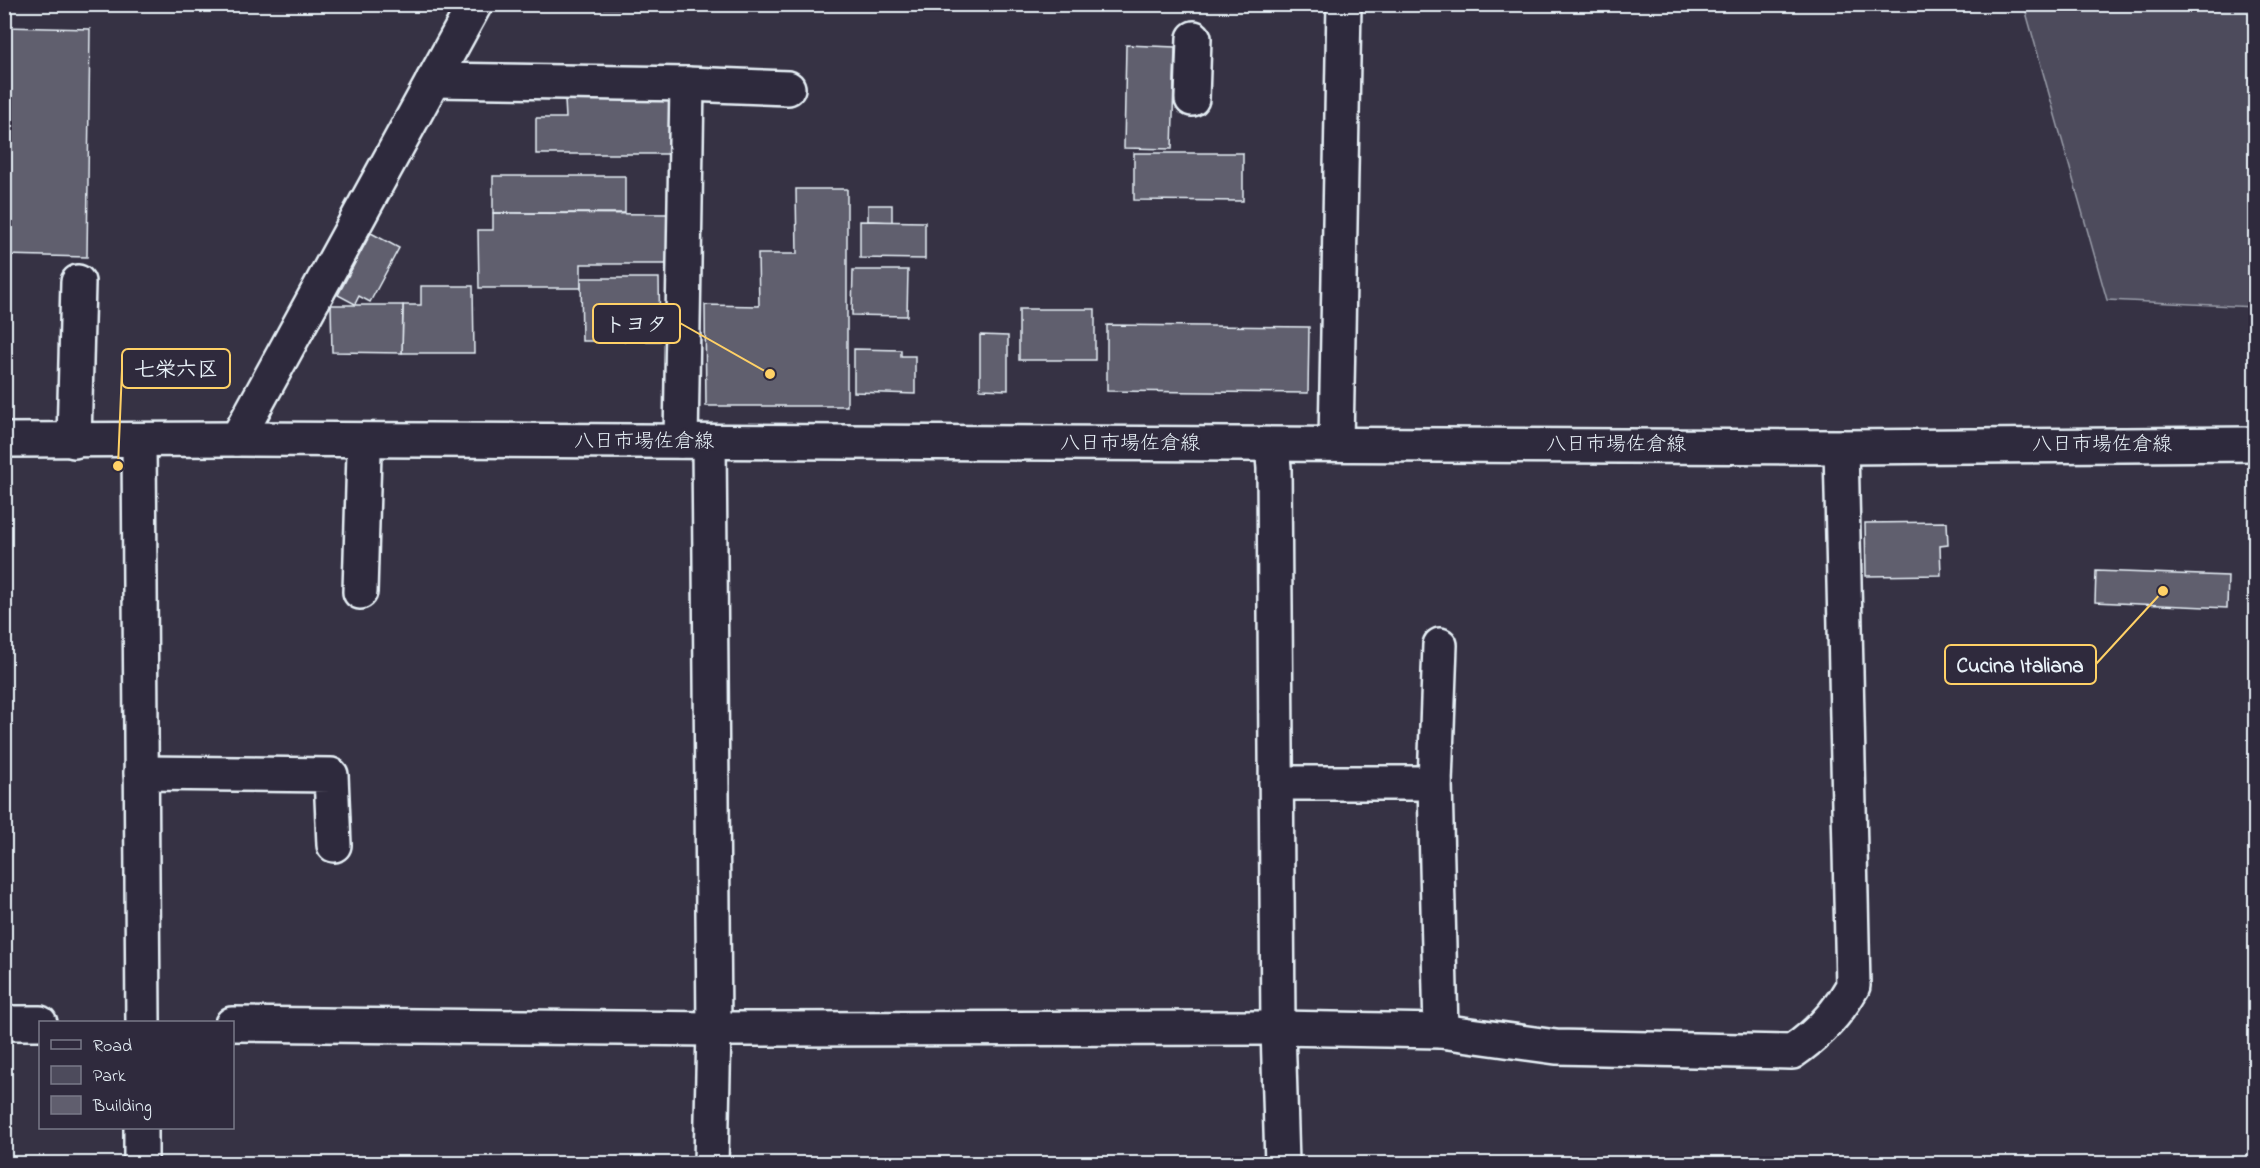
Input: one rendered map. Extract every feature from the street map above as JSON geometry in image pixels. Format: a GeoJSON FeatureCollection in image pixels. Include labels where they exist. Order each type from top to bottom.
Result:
{"type":"FeatureCollection","features":[{"type":"Feature","properties":{"kind":"street"},"geometry":{"type":"LineString","coordinates":[[237,439],[475,4]]}},
{"type":"Feature","properties":{"kind":"street"},"geometry":{"type":"LineString","coordinates":[[1336,443],[1344,4]]}},
{"type":"Feature","properties":{"kind":"street"},"geometry":{"type":"LineString","coordinates":[[1192,99],[1194,38]]}},
{"type":"Feature","properties":{"kind":"street"},"geometry":{"type":"LineString","coordinates":[[433,80],[788,88]]}},
{"type":"Feature","properties":{"kind":"street"},"geometry":{"type":"LineString","coordinates":[[687,84],[695,442],[714,1029],[711,1164]]}},
{"type":"Feature","properties":{"kind":"street"},"geometry":{"type":"LineString","coordinates":[[74,441],[78,282]]}},
{"type":"Feature","properties":{"kind":"street","name":"八日市場佐倉線"},"geometry":{"type":"LineString","coordinates":[[4,441],[237,439],[1841,447],[2256,444]]}},
{"type":"Feature","properties":{"kind":"street"},"geometry":{"type":"LineString","coordinates":[[139,441],[143,1021]]}},
{"type":"Feature","properties":{"kind":"street"},"geometry":{"type":"LineString","coordinates":[[360,592],[364,453],[368,441]]}},
{"type":"Feature","properties":{"kind":"street"},"geometry":{"type":"LineString","coordinates":[[1272,445],[1278,1028],[1282,1164]]}},
{"type":"Feature","properties":{"kind":"street"},"geometry":{"type":"LineString","coordinates":[[234,1024],[714,1029],[1278,1028],[1442,1031],[1556,1047],[1791,1052],[1812,1038],[1843,1004],[1853,986],[1841,447]]}},
{"type":"Feature","properties":{"kind":"street"},"geometry":{"type":"LineString","coordinates":[[1440,645],[1435,783],[1442,1031]]}},
{"type":"Feature","properties":{"kind":"street"},"geometry":{"type":"LineString","coordinates":[[141,773],[331,776],[334,845]]}},
{"type":"Feature","properties":{"kind":"street"},"geometry":{"type":"LineString","coordinates":[[1276,783],[1435,783]]}},
{"type":"Feature","properties":{"kind":"street"},"geometry":{"type":"LineString","coordinates":[[4,1023],[39,1023]]}},
{"type":"Feature","properties":{"kind":"street"},"geometry":{"type":"LineString","coordinates":[[141,1129],[141,1164]]}},
{"type":"Feature","properties":{"kind":"green space"},"geometry":{"type":"Polygon","coordinates":[[[2024,5],[2255,5],[2255,307],[2107,300],[2024,5]]]}},
{"type":"Feature","properties":{"kind":"building"},"geometry":{"type":"Polygon","coordinates":[[[528,4],[668,4],[668,8],[528,8],[528,4]]]}},
{"type":"Feature","properties":{"kind":"building"},"geometry":{"type":"Polygon","coordinates":[[[4,27],[90,29],[87,257],[4,255],[4,27]]]}},
{"type":"Feature","properties":{"kind":"building"},"geometry":{"type":"Polygon","coordinates":[[[1126,45],[1175,47],[1172,149],[1124,148],[1126,45]]]}},
{"type":"Feature","properties":{"kind":"building"},"geometry":{"type":"Polygon","coordinates":[[[565,100],[670,100],[670,154],[536,154],[536,118],[566,118],[565,100]]]}},
{"type":"Feature","properties":{"kind":"building"},"geometry":{"type":"Polygon","coordinates":[[[1134,153],[1243,153],[1243,201],[1134,200],[1134,153]]]}},
{"type":"Feature","properties":{"kind":"building"},"geometry":{"type":"Polygon","coordinates":[[[493,176],[625,176],[625,213],[493,213],[493,176]]]}},
{"type":"Feature","properties":{"kind":"building"},"geometry":{"type":"Polygon","coordinates":[[[796,189],[847,189],[847,406],[706,406],[705,305],[759,306],[758,254],[797,254],[796,189]]]}},
{"type":"Feature","properties":{"kind":"building"},"geometry":{"type":"Polygon","coordinates":[[[868,205],[892,205],[892,222],[868,221],[868,205]]]}},
{"type":"Feature","properties":{"kind":"building"},"geometry":{"type":"Polygon","coordinates":[[[493,213],[667,214],[667,264],[581,264],[581,288],[479,288],[478,230],[493,230],[493,213]]]}},
{"type":"Feature","properties":{"kind":"building"},"geometry":{"type":"Polygon","coordinates":[[[860,221],[925,222],[925,259],[860,258],[860,221]]]}},
{"type":"Feature","properties":{"kind":"building"},"geometry":{"type":"Polygon","coordinates":[[[371,233],[399,248],[370,302],[359,296],[355,304],[338,295],[371,233]]]}},
{"type":"Feature","properties":{"kind":"building"},"geometry":{"type":"Polygon","coordinates":[[[853,270],[908,270],[907,316],[852,315],[853,270]]]}},
{"type":"Feature","properties":{"kind":"building"},"geometry":{"type":"Polygon","coordinates":[[[581,278],[659,278],[660,341],[582,341],[581,278]]]}},
{"type":"Feature","properties":{"kind":"building"},"geometry":{"type":"Polygon","coordinates":[[[421,286],[473,286],[474,353],[402,353],[403,305],[421,305],[421,286]]]}},
{"type":"Feature","properties":{"kind":"building"},"geometry":{"type":"Polygon","coordinates":[[[331,305],[403,305],[402,353],[332,352],[331,305]]]}},
{"type":"Feature","properties":{"kind":"building"},"geometry":{"type":"Polygon","coordinates":[[[1019,309],[1095,309],[1095,360],[1019,360],[1019,309]]]}},
{"type":"Feature","properties":{"kind":"building"},"geometry":{"type":"Polygon","coordinates":[[[1107,325],[1309,327],[1308,393],[1107,391],[1107,325]]]}},
{"type":"Feature","properties":{"kind":"building"},"geometry":{"type":"Polygon","coordinates":[[[980,335],[1008,336],[1008,390],[980,389],[980,335]]]}},
{"type":"Feature","properties":{"kind":"building"},"geometry":{"type":"Polygon","coordinates":[[[854,349],[901,350],[901,356],[915,356],[915,394],[854,392],[854,349]]]}},
{"type":"Feature","properties":{"kind":"building"},"geometry":{"type":"Polygon","coordinates":[[[1947,522],[1948,545],[1940,546],[1941,575],[1866,576],[1865,523],[1947,522]]]}},
{"type":"Feature","properties":{"kind":"building"},"geometry":{"type":"Polygon","coordinates":[[[2096,571],[2228,576],[2227,608],[2095,602],[2096,571]]]}},
{"type":"Feature","properties":{"kind":"place","name":"トヨタ"},"geometry":{"type":"Point","coordinates":[770,374]}},
{"type":"Feature","properties":{"kind":"place","name":"七栄六区"},"geometry":{"type":"Point","coordinates":[118,466]}},
{"type":"Feature","properties":{"kind":"place","name":"Cucina Italiana"},"geometry":{"type":"Point","coordinates":[2163,591]}}]}
